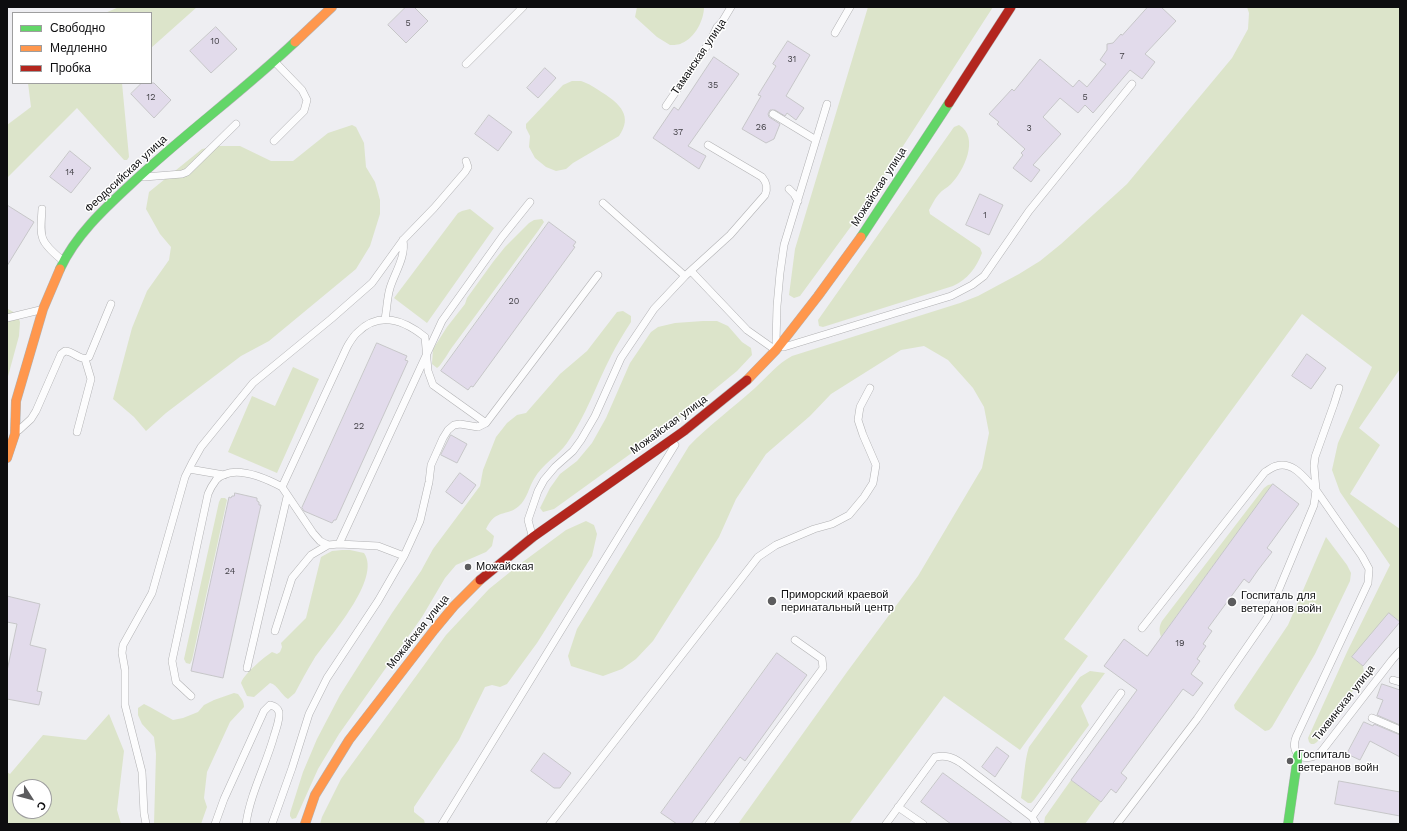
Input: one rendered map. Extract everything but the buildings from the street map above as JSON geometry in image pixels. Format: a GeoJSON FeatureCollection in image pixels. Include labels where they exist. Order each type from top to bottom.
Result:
{"type":"FeatureCollection","features":[{"type":"Feature","properties":{"kind":"main road","name":"Феодосийская улица"},"geometry":{"type":"LineString","coordinates":[[7,458],[15,434],[16,400],[43,309],[64,261],[77,241],[106,207],[151,164],[275,61],[331,7]]}},
{"type":"Feature","properties":{"kind":"main road","name":"Можайская улица"},"geometry":{"type":"LineString","coordinates":[[305,824],[316,795],[349,740],[454,606],[479,581],[533,536],[684,431],[747,380],[776,350],[864,233],[1011,7]]}},
{"type":"Feature","properties":{"kind":"main road"},"geometry":{"type":"LineString","coordinates":[[1288,824],[1298,755]]}},
{"type":"Feature","properties":{"kind":"lane"},"geometry":{"type":"LineString","coordinates":[[466,64],[523,7]]}},
{"type":"Feature","properties":{"kind":"lane","name":"Таманская улица"},"geometry":{"type":"LineString","coordinates":[[666,106],[710,40],[717,26],[722,22],[731,7]]}},
{"type":"Feature","properties":{"kind":"lane"},"geometry":{"type":"LineString","coordinates":[[835,34],[850,7]]}},
{"type":"Feature","properties":{"kind":"lane"},"geometry":{"type":"LineString","coordinates":[[274,141],[304,111],[307,100],[302,90],[275,61]]}},
{"type":"Feature","properties":{"kind":"lane"},"geometry":{"type":"LineString","coordinates":[[776,350],[951,296],[972,285],[984,276],[1029,211],[1132,84]]}},
{"type":"Feature","properties":{"kind":"lane"},"geometry":{"type":"LineString","coordinates":[[776,350],[777,306],[784,245],[827,104]]}},
{"type":"Feature","properties":{"kind":"lane"},"geometry":{"type":"LineString","coordinates":[[773,114],[816,140]]}},
{"type":"Feature","properties":{"kind":"lane"},"geometry":{"type":"LineString","coordinates":[[136,178],[182,174],[187,172],[236,124]]}},
{"type":"Feature","properties":{"kind":"lane"},"geometry":{"type":"LineString","coordinates":[[533,536],[528,520],[532,504],[544,480],[555,467],[573,451],[581,440],[595,416],[625,353],[654,308],[730,235],[765,195],[767,189],[766,182],[762,176],[708,145]]}},
{"type":"Feature","properties":{"kind":"lane"},"geometry":{"type":"LineString","coordinates":[[146,824],[142,772],[125,705],[125,670],[122,653],[123,645],[152,593],[185,477],[201,447],[253,383],[372,283],[403,240],[434,208],[465,172],[468,167],[466,161]]}},
{"type":"Feature","properties":{"kind":"lane"},"geometry":{"type":"LineString","coordinates":[[789,189],[798,201]]}},
{"type":"Feature","properties":{"kind":"lane"},"geometry":{"type":"LineString","coordinates":[[339,544],[442,321],[502,237],[530,202]]}},
{"type":"Feature","properties":{"kind":"lane"},"geometry":{"type":"LineString","coordinates":[[603,203],[688,274],[747,330],[776,350]]}},
{"type":"Feature","properties":{"kind":"lane"},"geometry":{"type":"LineString","coordinates":[[42,209],[41,228],[44,244],[64,261]]}},
{"type":"Feature","properties":{"kind":"lane"},"geometry":{"type":"LineString","coordinates":[[385,319],[391,288],[403,255],[403,240]]}},
{"type":"Feature","properties":{"kind":"lane"},"geometry":{"type":"LineString","coordinates":[[272,824],[309,714],[327,678],[378,601],[404,556],[420,521],[429,482],[431,465],[448,430],[454,425],[460,424],[478,427],[486,423],[598,275]]}},
{"type":"Feature","properties":{"kind":"lane"},"geometry":{"type":"LineString","coordinates":[[85,359],[89,357],[111,304]]}},
{"type":"Feature","properties":{"kind":"lane"},"geometry":{"type":"LineString","coordinates":[[7,318],[43,309]]}},
{"type":"Feature","properties":{"kind":"lane"},"geometry":{"type":"LineString","coordinates":[[282,488],[347,347],[357,332],[370,322],[385,319],[402,323],[416,329],[425,337],[428,371],[433,385],[486,423]]}},
{"type":"Feature","properties":{"kind":"lane"},"geometry":{"type":"LineString","coordinates":[[15,434],[31,419],[36,411],[61,354],[65,350],[85,359]]}},
{"type":"Feature","properties":{"kind":"lane"},"geometry":{"type":"LineString","coordinates":[[77,432],[91,379],[85,359]]}},
{"type":"Feature","properties":{"kind":"lane"},"geometry":{"type":"LineString","coordinates":[[550,824],[758,557],[776,545],[814,529],[832,524],[849,515],[864,497],[873,482],[876,465],[858,420],[860,407],[870,388]]}},
{"type":"Feature","properties":{"kind":"lane"},"geometry":{"type":"LineString","coordinates":[[1117,824],[1197,719],[1267,618],[1314,506],[1316,490],[1314,466],[1315,457],[1339,388]]}},
{"type":"Feature","properties":{"kind":"lane"},"geometry":{"type":"LineString","coordinates":[[442,824],[684,431]]}},
{"type":"Feature","properties":{"kind":"lane"},"geometry":{"type":"LineString","coordinates":[[1142,628],[1266,472],[1276,466],[1287,464],[1298,471],[1316,490],[1362,556],[1369,569],[1368,583],[1294,742],[1295,750],[1298,755]]}},
{"type":"Feature","properties":{"kind":"lane"},"geometry":{"type":"LineString","coordinates":[[189,469],[224,475]]}},
{"type":"Feature","properties":{"kind":"lane"},"geometry":{"type":"LineString","coordinates":[[190,696],[176,682],[172,662],[208,494],[216,480],[233,472],[249,474],[270,481],[282,488],[312,533],[320,541],[328,544],[378,546],[404,556]]}},
{"type":"Feature","properties":{"kind":"lane"},"geometry":{"type":"LineString","coordinates":[[247,668],[287,496]]}},
{"type":"Feature","properties":{"kind":"lane"},"geometry":{"type":"LineString","coordinates":[[275,631],[292,578],[311,555],[328,544]]}},
{"type":"Feature","properties":{"kind":"lane"},"geometry":{"type":"LineString","coordinates":[[709,824],[823,668],[822,659],[795,640]]}},
{"type":"Feature","properties":{"kind":"lane","name":"Тихвинская улица"},"geometry":{"type":"LineString","coordinates":[[1298,755],[1305,758],[1311,758],[1321,752],[1400,651]]}},
{"type":"Feature","properties":{"kind":"lane"},"geometry":{"type":"LineString","coordinates":[[1032,817],[1121,693]]}},
{"type":"Feature","properties":{"kind":"lane"},"geometry":{"type":"LineString","coordinates":[[215,824],[224,799],[264,711],[270,705],[278,709],[278,722],[270,751],[255,790],[246,824]]}},
{"type":"Feature","properties":{"kind":"lane"},"geometry":{"type":"LineString","coordinates":[[1372,718],[1400,730]]}},
{"type":"Feature","properties":{"kind":"lane"},"geometry":{"type":"LineString","coordinates":[[886,824],[935,757],[944,755],[952,757],[962,763],[1032,817],[1036,824]]}},
{"type":"Feature","properties":{"kind":"lane"},"geometry":{"type":"LineString","coordinates":[[898,807],[923,824]]}},
{"type":"Feature","properties":{"kind":"green space"},"geometry":{"type":"Polygon","coordinates":[[[119,7],[197,7],[152,47],[152,12],[107,12],[119,7]]]}},
{"type":"Feature","properties":{"kind":"green space"},"geometry":{"type":"Polygon","coordinates":[[[637,7],[704,7],[704,12],[698,28],[687,41],[681,44],[670,45],[657,37],[635,17],[637,7]]]}},
{"type":"Feature","properties":{"kind":"green space"},"geometry":{"type":"Polygon","coordinates":[[[868,7],[993,7],[852,225],[800,296],[794,298],[789,295],[795,249],[868,7]]]}},
{"type":"Feature","properties":{"kind":"green space"},"geometry":{"type":"Polygon","coordinates":[[[1247,7],[1400,7],[1400,369],[1359,428],[1380,445],[1350,494],[1400,529],[1400,622],[1389,613],[1352,657],[1363,666],[1364,674],[1317,742],[1311,744],[1308,738],[1347,652],[1390,565],[1340,492],[1332,470],[1338,443],[1372,367],[1302,314],[1064,639],[1088,656],[1020,750],[944,696],[849,824],[738,824],[918,576],[982,468],[989,433],[984,407],[973,388],[948,360],[924,346],[901,350],[831,394],[810,416],[766,454],[736,499],[719,537],[653,641],[636,659],[622,669],[603,676],[571,666],[568,656],[577,629],[689,446],[777,367],[792,356],[960,303],[978,296],[1040,261],[1127,184],[1232,58],[1248,29],[1249,13],[1247,7]]]}},
{"type":"Feature","properties":{"kind":"green space"},"geometry":{"type":"Polygon","coordinates":[[[572,81],[587,83],[609,97],[623,111],[625,122],[619,136],[573,163],[566,169],[556,171],[546,167],[535,158],[529,147],[530,136],[526,128],[526,124],[563,85],[572,81]]]}},
{"type":"Feature","properties":{"kind":"green space"},"geometry":{"type":"Polygon","coordinates":[[[28,84],[122,84],[129,157],[127,160],[124,160],[77,108],[7,178],[7,125],[31,107],[28,84]]]}},
{"type":"Feature","properties":{"kind":"green space"},"geometry":{"type":"Polygon","coordinates":[[[352,125],[356,127],[364,143],[366,167],[375,182],[380,200],[380,214],[370,246],[356,269],[269,341],[241,356],[166,413],[146,431],[134,417],[113,399],[132,328],[147,291],[169,260],[171,247],[160,234],[146,209],[149,192],[202,149],[217,146],[240,146],[271,161],[293,161],[328,133],[352,125]]]}},
{"type":"Feature","properties":{"kind":"green space"},"geometry":{"type":"Polygon","coordinates":[[[959,125],[965,130],[968,137],[969,146],[965,163],[956,178],[942,191],[929,210],[930,214],[980,248],[982,253],[977,264],[963,280],[953,286],[823,327],[819,326],[818,320],[954,127],[959,125]]]}},
{"type":"Feature","properties":{"kind":"green space"},"geometry":{"type":"Polygon","coordinates":[[[470,209],[494,228],[427,323],[394,298],[458,213],[470,209]]]}},
{"type":"Feature","properties":{"kind":"green space"},"geometry":{"type":"Polygon","coordinates":[[[542,219],[544,222],[538,231],[437,368],[432,364],[433,349],[447,327],[465,304],[467,298],[505,247],[529,223],[534,220],[542,219]]]}},
{"type":"Feature","properties":{"kind":"green space"},"geometry":{"type":"Polygon","coordinates":[[[8,309],[17,314],[20,322],[19,336],[7,380],[7,310],[8,309]]]}},
{"type":"Feature","properties":{"kind":"green space"},"geometry":{"type":"Polygon","coordinates":[[[623,311],[631,316],[631,322],[613,352],[574,433],[563,448],[537,474],[522,503],[515,509],[498,515],[490,522],[486,529],[494,536],[492,546],[486,552],[456,565],[445,578],[422,617],[339,734],[318,769],[296,818],[292,819],[290,813],[303,772],[317,739],[340,695],[392,613],[421,571],[433,549],[480,486],[483,470],[496,437],[507,423],[517,415],[526,413],[560,374],[587,351],[617,312],[623,311]]]}},
{"type":"Feature","properties":{"kind":"green space"},"geometry":{"type":"Polygon","coordinates":[[[717,321],[728,326],[742,342],[751,348],[752,355],[737,371],[676,421],[554,509],[543,512],[540,508],[550,488],[560,474],[577,461],[592,443],[606,418],[630,363],[651,332],[658,327],[675,323],[717,321]]]}},
{"type":"Feature","properties":{"kind":"green space"},"geometry":{"type":"Polygon","coordinates":[[[293,367],[319,379],[277,473],[228,452],[252,396],[275,406],[293,367]]]}},
{"type":"Feature","properties":{"kind":"green space"},"geometry":{"type":"Polygon","coordinates":[[[1273,484],[1161,637],[1160,625],[1162,621],[1264,488],[1273,484]]]}},
{"type":"Feature","properties":{"kind":"green space"},"geometry":{"type":"Polygon","coordinates":[[[221,498],[225,498],[227,500],[190,664],[186,663],[184,659],[221,498]]]}},
{"type":"Feature","properties":{"kind":"green space"},"geometry":{"type":"Polygon","coordinates":[[[586,521],[594,525],[597,534],[592,556],[537,643],[507,684],[500,687],[492,685],[485,687],[459,740],[414,807],[414,812],[424,820],[425,824],[320,824],[341,779],[446,635],[489,589],[566,530],[586,521]]]}},
{"type":"Feature","properties":{"kind":"green space"},"geometry":{"type":"Polygon","coordinates":[[[1326,537],[1347,565],[1351,573],[1350,581],[1315,654],[1272,727],[1265,731],[1235,709],[1234,705],[1288,625],[1326,537]]]}},
{"type":"Feature","properties":{"kind":"green space"},"geometry":{"type":"Polygon","coordinates":[[[342,550],[364,553],[368,564],[366,577],[351,608],[314,659],[295,693],[288,699],[273,684],[270,683],[254,697],[247,696],[241,683],[246,675],[272,652],[277,654],[280,652],[282,647],[281,643],[306,618],[321,557],[332,551],[342,550]]]}},
{"type":"Feature","properties":{"kind":"green space"},"geometry":{"type":"Polygon","coordinates":[[[1090,671],[1105,673],[1081,706],[1089,725],[1034,800],[1031,803],[1028,803],[1021,798],[1029,747],[1080,677],[1090,671]]]}},
{"type":"Feature","properties":{"kind":"green space"},"geometry":{"type":"Polygon","coordinates":[[[234,693],[238,694],[241,698],[244,707],[230,722],[207,772],[204,798],[207,807],[201,824],[154,824],[156,754],[154,737],[142,724],[138,715],[138,708],[144,704],[173,720],[198,712],[204,705],[234,693]]]}},
{"type":"Feature","properties":{"kind":"green space"},"geometry":{"type":"Polygon","coordinates":[[[109,714],[124,751],[117,810],[121,824],[7,824],[7,772],[10,774],[43,735],[86,740],[109,714]]]}},
{"type":"Feature","properties":{"kind":"green space"},"geometry":{"type":"Polygon","coordinates":[[[1071,780],[1101,802],[1085,824],[1044,824],[1045,817],[1071,780]]]}},
{"type":"Feature","properties":{"kind":"traffic: fast"},"geometry":{"type":"LineString","coordinates":[[60,269],[66,257],[82,234],[110,204],[150,167],[295,42]]}},
{"type":"Feature","properties":{"kind":"traffic: fast"},"geometry":{"type":"LineString","coordinates":[[861,237],[949,103]]}},
{"type":"Feature","properties":{"kind":"traffic: fast"},"geometry":{"type":"LineString","coordinates":[[1288,824],[1298,755]]}},
{"type":"Feature","properties":{"kind":"traffic: slow"},"geometry":{"type":"LineString","coordinates":[[295,42],[332,7]]}},
{"type":"Feature","properties":{"kind":"traffic: slow"},"geometry":{"type":"LineString","coordinates":[[747,380],[776,350],[861,237]]}},
{"type":"Feature","properties":{"kind":"traffic: slow"},"geometry":{"type":"LineString","coordinates":[[7,458],[15,434],[16,401],[43,309],[60,269]]}},
{"type":"Feature","properties":{"kind":"traffic: slow"},"geometry":{"type":"LineString","coordinates":[[305,824],[315,795],[349,740],[434,630],[454,606],[480,580]]}},
{"type":"Feature","properties":{"kind":"traffic: jam"},"geometry":{"type":"LineString","coordinates":[[949,103],[1011,7]]}},
{"type":"Feature","properties":{"kind":"traffic: jam"},"geometry":{"type":"LineString","coordinates":[[480,580],[533,537],[684,431],[747,380]]}},
{"type":"Feature","properties":{"kind":"place","name":"Можайская"},"geometry":{"type":"Point","coordinates":[468,567]}},
{"type":"Feature","properties":{"kind":"place","name":"Приморский краевой перинатальный центр"},"geometry":{"type":"Point","coordinates":[772,601]}},
{"type":"Feature","properties":{"kind":"place","name":"Госпиталь для ветеранов войн"},"geometry":{"type":"Point","coordinates":[1232,602]}},
{"type":"Feature","properties":{"kind":"place","name":"Госпиталь ветеранов войн"},"geometry":{"type":"Point","coordinates":[1290,761]}}]}
